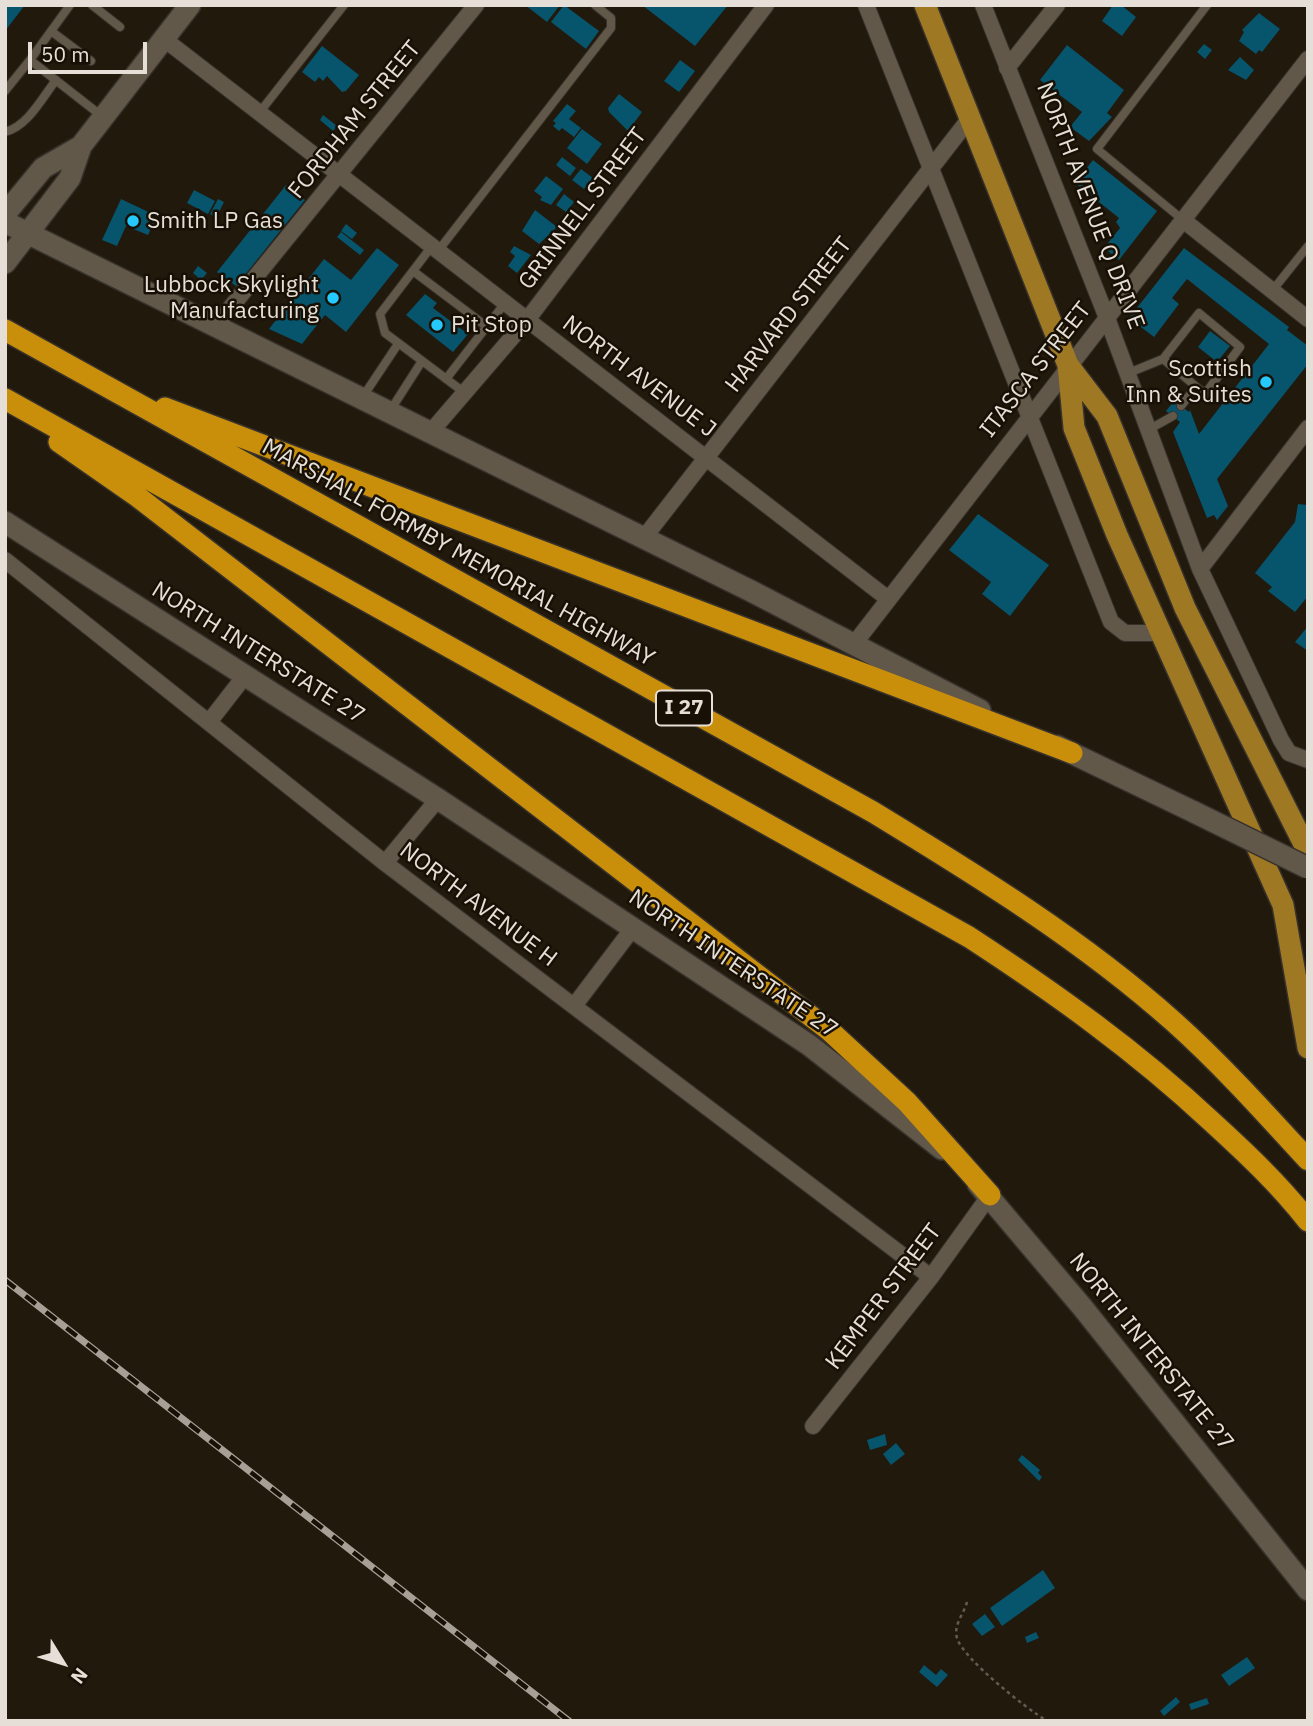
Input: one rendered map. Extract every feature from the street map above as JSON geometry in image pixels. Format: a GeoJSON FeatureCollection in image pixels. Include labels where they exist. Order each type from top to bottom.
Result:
{"type":"FeatureCollection","features":[{"type":"Feature","properties":{"kind":"highway","name":"MARSHALL FORMBY MEMORIAL HIGHWAY"},"geometry":{"type":"LineString","coordinates":[[5,330],[861,806],[1000,889],[1121,978],[1176,1023],[1228,1073],[1308,1160]]}},
{"type":"Feature","properties":{"kind":"highway"},"geometry":{"type":"LineString","coordinates":[[102,385],[1072,753]]}},
{"type":"Feature","properties":{"kind":"highway","name":"I 27"},"geometry":{"type":"LineString","coordinates":[[5,399],[969,937],[1053,991],[1113,1035],[1261,1167],[1308,1221]]}},
{"type":"Feature","properties":{"kind":"highway"},"geometry":{"type":"LineString","coordinates":[[5,405],[138,497],[830,1031],[907,1102],[990,1195]]}},
{"type":"Feature","properties":{"kind":"main road"},"geometry":{"type":"LineString","coordinates":[[5,263],[70,178],[81,146],[190,5]]}},
{"type":"Feature","properties":{"kind":"main road"},"geometry":{"type":"LineString","coordinates":[[925,5],[1068,365],[1107,416],[1185,608],[1308,852]]}},
{"type":"Feature","properties":{"kind":"main road"},"geometry":{"type":"LineString","coordinates":[[5,214],[43,168],[81,146]]}},
{"type":"Feature","properties":{"kind":"main road"},"geometry":{"type":"LineString","coordinates":[[5,222],[214,328],[1308,868]]}},
{"type":"Feature","properties":{"kind":"main road"},"geometry":{"type":"LineString","coordinates":[[1068,365],[1074,428],[1160,633],[1283,905],[1308,1048]]}},
{"type":"Feature","properties":{"kind":"main road","name":"NORTH INTERSTATE 27"},"geometry":{"type":"LineString","coordinates":[[5,522],[438,799],[809,1045],[946,1152],[990,1195],[1308,1590]]}},
{"type":"Feature","properties":{"kind":"street","name":"FORDHAM STREET"},"geometry":{"type":"LineString","coordinates":[[214,328],[340,176],[476,5]]}},
{"type":"Feature","properties":{"kind":"street","name":"GRINNELL STREET"},"geometry":{"type":"LineString","coordinates":[[429,434],[527,320],[766,5]]}},
{"type":"Feature","properties":{"kind":"street"},"geometry":{"type":"LineString","coordinates":[[866,5],[1111,622],[1125,633],[1160,633]]}},
{"type":"Feature","properties":{"kind":"street","name":"NORTH AVENUE Q DRIVE"},"geometry":{"type":"LineString","coordinates":[[983,5],[1107,318],[1200,569],[1281,740],[1289,753],[1308,760]]}},
{"type":"Feature","properties":{"kind":"street"},"geometry":{"type":"LineString","coordinates":[[1007,68],[1057,5]]}},
{"type":"Feature","properties":{"kind":"street","name":"NORTH AVENUE J"},"geometry":{"type":"LineString","coordinates":[[164,39],[887,598]]}},
{"type":"Feature","properties":{"kind":"street","name":"ITASCA STREET"},"geometry":{"type":"LineString","coordinates":[[854,644],[887,598],[1308,59]]}},
{"type":"Feature","properties":{"kind":"street","name":"HARVARD STREET"},"geometry":{"type":"LineString","coordinates":[[643,539],[970,118]]}},
{"type":"Feature","properties":{"kind":"street"},"geometry":{"type":"LineString","coordinates":[[1183,220],[1308,319]]}},
{"type":"Feature","properties":{"kind":"street"},"geometry":{"type":"LineString","coordinates":[[1200,569],[1308,428]]}},
{"type":"Feature","properties":{"kind":"street","name":"NORTH AVENUE H"},"geometry":{"type":"LineString","coordinates":[[5,560],[386,863],[930,1277]]}},
{"type":"Feature","properties":{"kind":"street"},"geometry":{"type":"LineString","coordinates":[[209,722],[244,677]]}},
{"type":"Feature","properties":{"kind":"street"},"geometry":{"type":"LineString","coordinates":[[386,863],[438,799]]}},
{"type":"Feature","properties":{"kind":"street"},"geometry":{"type":"LineString","coordinates":[[574,1006],[634,928]]}},
{"type":"Feature","properties":{"kind":"street","name":"KEMPER STREET"},"geometry":{"type":"LineString","coordinates":[[813,1426],[930,1277],[990,1195]]}},
{"type":"Feature","properties":{"kind":"lane"},"geometry":{"type":"LineString","coordinates":[[5,91],[70,5]]}},
{"type":"Feature","properties":{"kind":"lane"},"geometry":{"type":"LineString","coordinates":[[92,5],[120,27]]}},
{"type":"Feature","properties":{"kind":"lane"},"geometry":{"type":"LineString","coordinates":[[259,113],[344,5]]}},
{"type":"Feature","properties":{"kind":"lane"},"geometry":{"type":"LineString","coordinates":[[465,393],[385,333],[380,314],[611,28],[611,19],[595,5]]}},
{"type":"Feature","properties":{"kind":"lane"},"geometry":{"type":"LineString","coordinates":[[1183,220],[1097,149],[1207,5]]}},
{"type":"Feature","properties":{"kind":"lane"},"geometry":{"type":"LineString","coordinates":[[51,31],[91,61]]}},
{"type":"Feature","properties":{"kind":"lane"},"geometry":{"type":"LineString","coordinates":[[30,60],[103,117]]}},
{"type":"Feature","properties":{"kind":"lane"},"geometry":{"type":"LineString","coordinates":[[5,132],[14,129],[27,118],[56,80]]}},
{"type":"Feature","properties":{"kind":"lane"},"geometry":{"type":"LineString","coordinates":[[1272,291],[1308,246]]}},
{"type":"Feature","properties":{"kind":"lane"},"geometry":{"type":"LineString","coordinates":[[413,271],[486,326]]}},
{"type":"Feature","properties":{"kind":"lane"},"geometry":{"type":"LineString","coordinates":[[446,379],[505,303]]}},
{"type":"Feature","properties":{"kind":"lane"},"geometry":{"type":"LineString","coordinates":[[1126,374],[1163,359],[1199,313],[1240,347],[1205,394],[1163,359]]}},
{"type":"Feature","properties":{"kind":"lane"},"geometry":{"type":"LineString","coordinates":[[361,400],[398,344]]}},
{"type":"Feature","properties":{"kind":"lane"},"geometry":{"type":"LineString","coordinates":[[388,414],[422,361]]}},
{"type":"Feature","properties":{"kind":"lane"},"geometry":{"type":"LineString","coordinates":[[1181,406],[1196,387]]}},
{"type":"Feature","properties":{"kind":"lane"},"geometry":{"type":"LineString","coordinates":[[1147,431],[1173,416]]}},
{"type":"Feature","properties":{"kind":"path"},"geometry":{"type":"LineString","coordinates":[[967,1602],[956,1626],[957,1640],[1010,1694],[1047,1721]]}},
{"type":"Feature","properties":{"kind":"building"},"geometry":{"type":"Polygon","coordinates":[[[5,5],[25,5],[5,31],[5,5]]]}},
{"type":"Feature","properties":{"kind":"building"},"geometry":{"type":"Polygon","coordinates":[[[525,5],[560,5],[547,22],[525,5]]]}},
{"type":"Feature","properties":{"kind":"building"},"geometry":{"type":"Polygon","coordinates":[[[564,5],[599,31],[586,49],[551,22],[564,5]]]}},
{"type":"Feature","properties":{"kind":"building"},"geometry":{"type":"Polygon","coordinates":[[[642,5],[728,5],[695,46],[642,5]]]}},
{"type":"Feature","properties":{"kind":"building"},"geometry":{"type":"Polygon","coordinates":[[[1113,5],[1121,5],[1136,17],[1122,36],[1102,21],[1113,5]]]}},
{"type":"Feature","properties":{"kind":"building"},"geometry":{"type":"Polygon","coordinates":[[[1259,13],[1280,29],[1262,52],[1259,50],[1256,54],[1239,41],[1244,32],[1242,30],[1259,13]]]}},
{"type":"Feature","properties":{"kind":"building"},"geometry":{"type":"Polygon","coordinates":[[[1204,44],[1212,50],[1205,59],[1197,52],[1204,44]]]}},
{"type":"Feature","properties":{"kind":"building"},"geometry":{"type":"Polygon","coordinates":[[[1067,45],[1124,90],[1107,113],[1112,117],[1089,141],[1070,127],[1082,112],[1040,80],[1067,45]]]}},
{"type":"Feature","properties":{"kind":"building"},"geometry":{"type":"Polygon","coordinates":[[[322,46],[359,75],[346,91],[342,92],[327,76],[323,81],[319,77],[315,82],[302,72],[322,46]]]}},
{"type":"Feature","properties":{"kind":"building"},"geometry":{"type":"Polygon","coordinates":[[[1240,57],[1254,70],[1246,80],[1228,70],[1240,57]]]}},
{"type":"Feature","properties":{"kind":"building"},"geometry":{"type":"Polygon","coordinates":[[[680,60],[695,71],[679,92],[664,81],[680,60]]]}},
{"type":"Feature","properties":{"kind":"building"},"geometry":{"type":"Polygon","coordinates":[[[619,94],[642,112],[628,131],[608,108],[619,94]]]}},
{"type":"Feature","properties":{"kind":"building"},"geometry":{"type":"Polygon","coordinates":[[[567,104],[576,111],[569,119],[581,128],[574,137],[562,128],[559,131],[553,126],[556,123],[553,121],[567,104]]]}},
{"type":"Feature","properties":{"kind":"building"},"geometry":{"type":"Polygon","coordinates":[[[323,115],[337,126],[333,131],[320,120],[323,115]]]}},
{"type":"Feature","properties":{"kind":"building"},"geometry":{"type":"Polygon","coordinates":[[[582,129],[602,144],[587,164],[567,148],[582,129]]]}},
{"type":"Feature","properties":{"kind":"building"},"geometry":{"type":"Polygon","coordinates":[[[562,157],[576,168],[570,176],[556,165],[562,157]]]}},
{"type":"Feature","properties":{"kind":"building"},"geometry":{"type":"Polygon","coordinates":[[[1093,160],[1157,211],[1119,260],[1104,248],[1120,228],[1116,222],[1119,218],[1075,183],[1093,160]]]}},
{"type":"Feature","properties":{"kind":"building"},"geometry":{"type":"Polygon","coordinates":[[[581,169],[593,178],[584,189],[572,180],[581,169]]]}},
{"type":"Feature","properties":{"kind":"building"},"geometry":{"type":"Polygon","coordinates":[[[546,176],[563,189],[551,205],[540,200],[542,197],[534,191],[546,176]]]}},
{"type":"Feature","properties":{"kind":"building"},"geometry":{"type":"Polygon","coordinates":[[[286,185],[305,200],[236,286],[217,272],[286,185]]]}},
{"type":"Feature","properties":{"kind":"building"},"geometry":{"type":"Polygon","coordinates":[[[194,190],[215,201],[208,214],[187,203],[194,190]]]}},
{"type":"Feature","properties":{"kind":"building"},"geometry":{"type":"Polygon","coordinates":[[[564,194],[574,202],[566,212],[556,205],[564,194]]]}},
{"type":"Feature","properties":{"kind":"building","name":"Smith LP Gas"},"geometry":{"type":"Polygon","coordinates":[[[121,199],[157,216],[148,235],[126,226],[117,246],[102,240],[121,199]]]}},
{"type":"Feature","properties":{"kind":"building"},"geometry":{"type":"Polygon","coordinates":[[[218,199],[224,202],[216,218],[210,214],[218,199]]]}},
{"type":"Feature","properties":{"kind":"building"},"geometry":{"type":"Polygon","coordinates":[[[535,210],[557,227],[539,244],[522,231],[535,210]]]}},
{"type":"Feature","properties":{"kind":"building"},"geometry":{"type":"Polygon","coordinates":[[[346,224],[357,233],[352,239],[341,231],[346,224]]]}},
{"type":"Feature","properties":{"kind":"building"},"geometry":{"type":"Polygon","coordinates":[[[341,232],[364,250],[360,255],[337,237],[341,232]]]}},
{"type":"Feature","properties":{"kind":"building"},"geometry":{"type":"Polygon","coordinates":[[[514,246],[531,255],[517,273],[508,266],[515,256],[510,252],[514,246]]]}},
{"type":"Feature","properties":{"kind":"building","name":"Lubbock Skylight Manufacturing"},"geometry":{"type":"Polygon","coordinates":[[[377,248],[399,265],[346,332],[325,315],[302,344],[269,329],[324,259],[351,280],[377,248]]]}},
{"type":"Feature","properties":{"kind":"building","name":"Scottish Inn & Suites"},"geometry":{"type":"Polygon","coordinates":[[[1184,248],[1289,327],[1287,330],[1308,346],[1308,364],[1217,479],[1228,506],[1217,520],[1214,515],[1207,518],[1173,432],[1180,422],[1166,411],[1174,401],[1189,412],[1190,410],[1199,434],[1269,344],[1187,279],[1172,298],[1179,304],[1154,337],[1129,318],[1184,248]]]}},
{"type":"Feature","properties":{"kind":"building"},"geometry":{"type":"Polygon","coordinates":[[[198,266],[207,273],[201,280],[193,273],[198,266]]]}},
{"type":"Feature","properties":{"kind":"building","name":"Pit Stop"},"geometry":{"type":"Polygon","coordinates":[[[425,294],[437,303],[433,308],[468,334],[453,352],[406,315],[425,294]]]}},
{"type":"Feature","properties":{"kind":"building"},"geometry":{"type":"Polygon","coordinates":[[[1210,331],[1230,346],[1217,362],[1198,347],[1210,331]]]}},
{"type":"Feature","properties":{"kind":"building"},"geometry":{"type":"Polygon","coordinates":[[[1298,504],[1308,505],[1308,596],[1295,612],[1268,591],[1272,587],[1255,573],[1295,522],[1298,504]]]}},
{"type":"Feature","properties":{"kind":"building"},"geometry":{"type":"Polygon","coordinates":[[[978,514],[1049,565],[1010,616],[982,594],[991,582],[949,550],[978,514]]]}},
{"type":"Feature","properties":{"kind":"building"},"geometry":{"type":"Polygon","coordinates":[[[1308,626],[1308,651],[1295,642],[1308,626]]]}},
{"type":"Feature","properties":{"kind":"building"},"geometry":{"type":"Polygon","coordinates":[[[885,1434],[887,1445],[870,1450],[867,1440],[885,1434]]]}},
{"type":"Feature","properties":{"kind":"building"},"geometry":{"type":"Polygon","coordinates":[[[896,1443],[905,1454],[891,1465],[883,1454],[896,1443]]]}},
{"type":"Feature","properties":{"kind":"building"},"geometry":{"type":"Polygon","coordinates":[[[1022,1455],[1040,1470],[1038,1473],[1042,1477],[1039,1481],[1018,1460],[1022,1455]]]}},
{"type":"Feature","properties":{"kind":"building"},"geometry":{"type":"Polygon","coordinates":[[[1043,1570],[1055,1588],[1002,1626],[990,1608],[1043,1570]]]}},
{"type":"Feature","properties":{"kind":"building"},"geometry":{"type":"Polygon","coordinates":[[[985,1614],[995,1627],[982,1636],[972,1624],[985,1614]]]}},
{"type":"Feature","properties":{"kind":"building"},"geometry":{"type":"Polygon","coordinates":[[[1036,1632],[1039,1638],[1027,1643],[1025,1637],[1036,1632]]]}},
{"type":"Feature","properties":{"kind":"building"},"geometry":{"type":"Polygon","coordinates":[[[1247,1657],[1255,1668],[1229,1686],[1221,1675],[1247,1657]]]}},
{"type":"Feature","properties":{"kind":"building"},"geometry":{"type":"Polygon","coordinates":[[[924,1665],[936,1675],[941,1669],[948,1675],[937,1687],[919,1672],[924,1665]]]}},
{"type":"Feature","properties":{"kind":"building"},"geometry":{"type":"Polygon","coordinates":[[[1176,1697],[1180,1702],[1164,1716],[1160,1711],[1176,1697]]]}},
{"type":"Feature","properties":{"kind":"building"},"geometry":{"type":"Polygon","coordinates":[[[1207,1698],[1209,1704],[1191,1710],[1189,1704],[1207,1698]]]}},
{"type":"Feature","properties":{"kind":"railway"},"geometry":{"type":"LineString","coordinates":[[5,1280],[569,1721]]}},
{"type":"Feature","properties":{"kind":"place","name":"Smith LP Gas"},"geometry":{"type":"Point","coordinates":[133,221]}},
{"type":"Feature","properties":{"kind":"place","name":"Lubbock Skylight Manufacturing"},"geometry":{"type":"Point","coordinates":[333,298]}},
{"type":"Feature","properties":{"kind":"place","name":"Pit Stop"},"geometry":{"type":"Point","coordinates":[437,325]}},
{"type":"Feature","properties":{"kind":"place","name":"Scottish Inn & Suites"},"geometry":{"type":"Point","coordinates":[1266,382]}}]}
